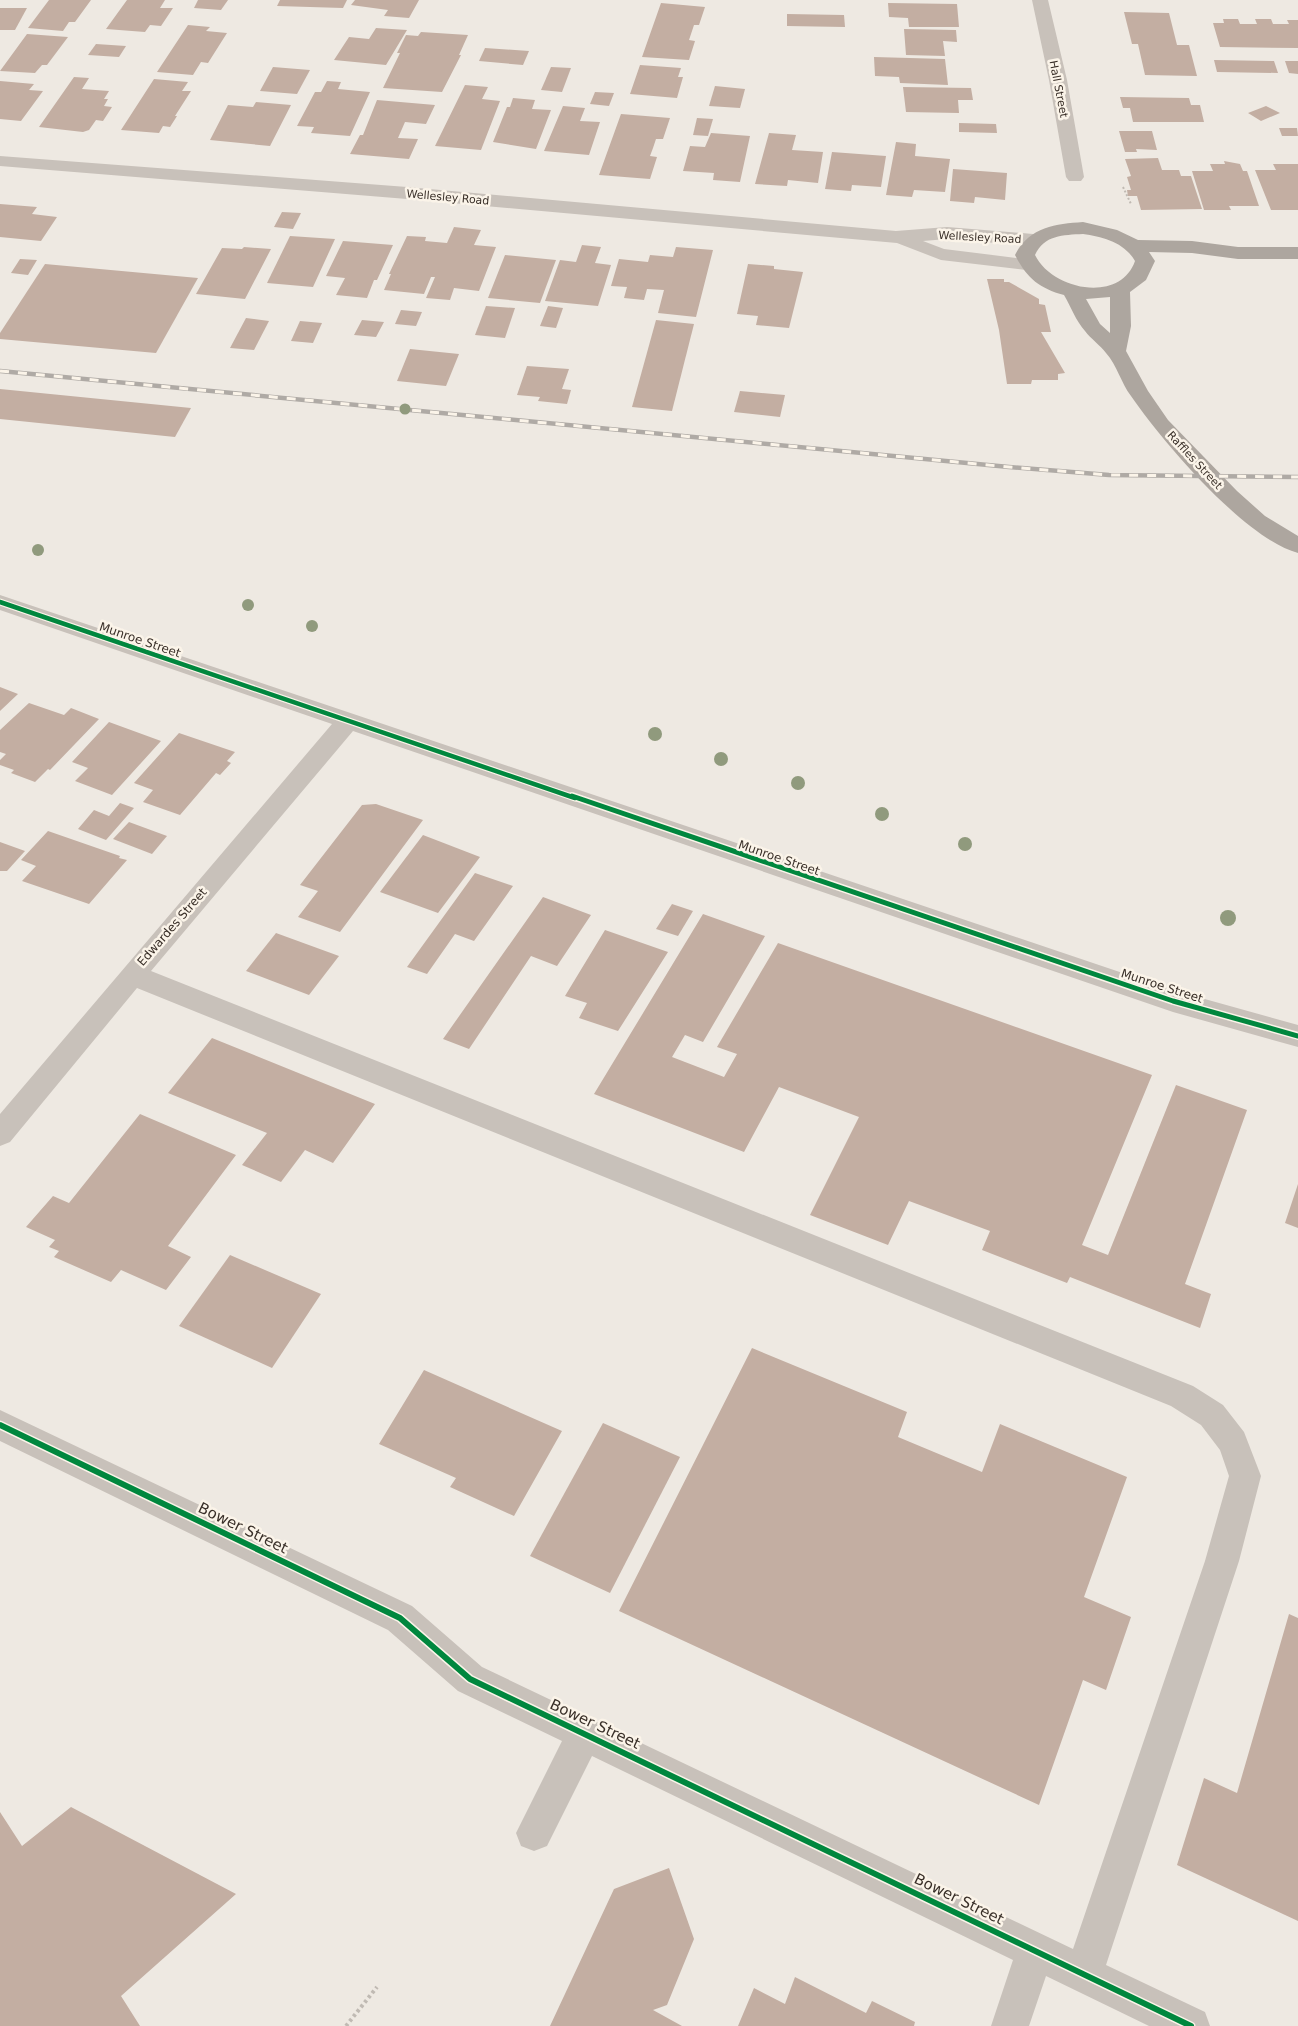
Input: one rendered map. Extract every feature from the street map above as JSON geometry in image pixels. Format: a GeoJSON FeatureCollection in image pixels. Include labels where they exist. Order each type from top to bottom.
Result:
{"type":"FeatureCollection","features":[{"type":"Feature","properties":{"kind":"main road"},"geometry":{"type":"LineString","coordinates":[[1158,267],[1145,261],[1134,246],[1112,234],[1084,228],[1064,229],[1046,233],[1033,240],[1024,255],[1026,264],[1035,275],[1051,285],[1088,293],[1120,289],[1137,281],[1158,267],[1197,263],[1238,253]]}},
{"type":"Feature","properties":{"kind":"main road"},"geometry":{"type":"LineString","coordinates":[[1134,246],[1192,247],[1238,253],[1298,253]]}},
{"type":"Feature","properties":{"kind":"main road"},"geometry":{"type":"LineString","coordinates":[[1116,351],[1121,326],[1120,289]]}},
{"type":"Feature","properties":{"kind":"main road","name":"Raffles Street"},"geometry":{"type":"LineString","coordinates":[[1072,291],[1092,327],[1116,351],[1138,392],[1161,424],[1210,477],[1257,521],[1298,546]]}},
{"type":"Feature","properties":{"kind":"street","name":"Hall Street"},"geometry":{"type":"LineString","coordinates":[[1040,0],[1058,80],[1075,178]]}},
{"type":"Feature","properties":{"kind":"street","name":"Wellesley Road"},"geometry":{"type":"LineString","coordinates":[[0,161],[407,193],[896,237],[947,233],[1033,240]]}},
{"type":"Feature","properties":{"kind":"street","name":"Wellesley Road"},"geometry":{"type":"LineString","coordinates":[[896,237],[941,254],[1026,264]]}},
{"type":"Feature","properties":{"kind":"street","name":"Munroe Street"},"geometry":{"type":"LineString","coordinates":[[0,602],[347,722],[1172,1001],[1298,1036]]}},
{"type":"Feature","properties":{"kind":"street","name":"Edwardes Street"},"geometry":{"type":"LineString","coordinates":[[0,1134],[347,722]]}},
{"type":"Feature","properties":{"kind":"street"},"geometry":{"type":"LineString","coordinates":[[132,975],[1173,1392],[1212,1415],[1234,1442],[1245,1476],[1222,1561],[1084,1974]]}},
{"type":"Feature","properties":{"kind":"street","name":"Bower Street"},"geometry":{"type":"LineString","coordinates":[[0,1425],[400,1618],[470,1679],[1191,2026]]}},
{"type":"Feature","properties":{"kind":"street"},"geometry":{"type":"LineString","coordinates":[[534,1833],[585,1733]]}},
{"type":"Feature","properties":{"kind":"street"},"geometry":{"type":"LineString","coordinates":[[1010,2026],[1036,1950]]}},
{"type":"Feature","properties":{"kind":"path"},"geometry":{"type":"LineString","coordinates":[[346,2026],[377,1987]]}},
{"type":"Feature","properties":{"kind":"building"},"geometry":{"type":"Polygon","coordinates":[[[49,0],[91,0],[75,22],[69,22],[63,31],[28,28],[49,0]]]}},
{"type":"Feature","properties":{"kind":"building"},"geometry":{"type":"Polygon","coordinates":[[[127,0],[165,0],[160,8],[173,8],[161,26],[150,25],[145,32],[106,29],[127,0]]]}},
{"type":"Feature","properties":{"kind":"building"},"geometry":{"type":"Polygon","coordinates":[[[198,0],[228,0],[221,10],[194,8],[198,0]]]}},
{"type":"Feature","properties":{"kind":"building"},"geometry":{"type":"Polygon","coordinates":[[[280,0],[347,0],[343,8],[277,6],[280,0]]]}},
{"type":"Feature","properties":{"kind":"building"},"geometry":{"type":"Polygon","coordinates":[[[355,0],[419,0],[409,18],[384,16],[388,10],[351,5],[355,0]]]}},
{"type":"Feature","properties":{"kind":"building"},"geometry":{"type":"Polygon","coordinates":[[[661,3],[705,7],[699,25],[694,25],[689,40],[695,41],[689,60],[642,57],[661,3]]]}},
{"type":"Feature","properties":{"kind":"building"},"geometry":{"type":"Polygon","coordinates":[[[888,3],[957,4],[959,27],[909,27],[908,18],[889,17],[888,3]]]}},
{"type":"Feature","properties":{"kind":"building"},"geometry":{"type":"Polygon","coordinates":[[[0,8],[27,8],[15,30],[0,30],[0,8]]]}},
{"type":"Feature","properties":{"kind":"building"},"geometry":{"type":"Polygon","coordinates":[[[1124,12],[1169,13],[1177,45],[1189,45],[1197,76],[1145,75],[1138,44],[1132,44],[1124,12]]]}},
{"type":"Feature","properties":{"kind":"building"},"geometry":{"type":"Polygon","coordinates":[[[787,14],[844,15],[845,27],[787,26],[787,14]]]}},
{"type":"Feature","properties":{"kind":"building"},"geometry":{"type":"Polygon","coordinates":[[[1223,19],[1238,19],[1240,24],[1257,24],[1255,19],[1271,19],[1273,24],[1289,24],[1287,20],[1298,20],[1298,48],[1220,47],[1213,23],[1224,23],[1223,19]]]}},
{"type":"Feature","properties":{"kind":"building"},"geometry":{"type":"Polygon","coordinates":[[[188,25],[210,27],[206,31],[227,33],[208,63],[201,62],[193,75],[157,72],[188,25]]]}},
{"type":"Feature","properties":{"kind":"building"},"geometry":{"type":"Polygon","coordinates":[[[376,28],[407,30],[386,65],[334,60],[349,37],[369,39],[376,28]]]}},
{"type":"Feature","properties":{"kind":"building"},"geometry":{"type":"Polygon","coordinates":[[[904,29],[956,30],[957,42],[943,41],[945,56],[906,55],[904,29]]]}},
{"type":"Feature","properties":{"kind":"building"},"geometry":{"type":"Polygon","coordinates":[[[421,32],[468,35],[459,55],[461,55],[442,92],[383,88],[400,53],[397,53],[406,35],[418,36],[421,32]]]}},
{"type":"Feature","properties":{"kind":"building"},"geometry":{"type":"Polygon","coordinates":[[[27,34],[68,37],[47,65],[42,65],[35,73],[0,71],[27,34]]]}},
{"type":"Feature","properties":{"kind":"building"},"geometry":{"type":"Polygon","coordinates":[[[96,44],[126,46],[119,57],[88,55],[96,44]]]}},
{"type":"Feature","properties":{"kind":"building"},"geometry":{"type":"Polygon","coordinates":[[[485,48],[529,51],[523,65],[479,61],[485,48]]]}},
{"type":"Feature","properties":{"kind":"building"},"geometry":{"type":"Polygon","coordinates":[[[874,57],[945,59],[948,85],[900,83],[899,77],[875,76],[874,57]]]}},
{"type":"Feature","properties":{"kind":"building"},"geometry":{"type":"Polygon","coordinates":[[[1214,60],[1274,61],[1278,73],[1217,72],[1214,60]]]}},
{"type":"Feature","properties":{"kind":"building"},"geometry":{"type":"Polygon","coordinates":[[[1285,61],[1298,61],[1298,74],[1289,73],[1285,61]]]}},
{"type":"Feature","properties":{"kind":"building"},"geometry":{"type":"Polygon","coordinates":[[[640,65],[681,68],[678,77],[683,77],[677,98],[630,94],[640,65]]]}},
{"type":"Feature","properties":{"kind":"building"},"geometry":{"type":"Polygon","coordinates":[[[273,67],[310,70],[297,94],[260,91],[273,67]]]}},
{"type":"Feature","properties":{"kind":"building"},"geometry":{"type":"Polygon","coordinates":[[[551,67],[571,68],[562,92],[541,90],[551,67]]]}},
{"type":"Feature","properties":{"kind":"building"},"geometry":{"type":"Polygon","coordinates":[[[74,77],[89,78],[82,89],[109,91],[104,99],[108,99],[104,106],[112,107],[103,121],[96,120],[89,130],[83,132],[39,127],[74,77]]]}},
{"type":"Feature","properties":{"kind":"building"},"geometry":{"type":"Polygon","coordinates":[[[154,79],[188,82],[182,91],[191,91],[170,127],[163,126],[159,133],[121,130],[154,79]]]}},
{"type":"Feature","properties":{"kind":"building"},"geometry":{"type":"Polygon","coordinates":[[[0,81],[34,84],[29,90],[43,91],[21,121],[0,119],[0,81]]]}},
{"type":"Feature","properties":{"kind":"building"},"geometry":{"type":"Polygon","coordinates":[[[327,81],[341,82],[338,89],[370,92],[350,136],[311,133],[314,127],[297,126],[315,92],[321,92],[327,81]]]}},
{"type":"Feature","properties":{"kind":"building"},"geometry":{"type":"Polygon","coordinates":[[[465,85],[488,87],[482,99],[500,101],[481,150],[435,146],[465,85]]]}},
{"type":"Feature","properties":{"kind":"building"},"geometry":{"type":"Polygon","coordinates":[[[715,86],[745,89],[740,108],[709,106],[715,86]]]}},
{"type":"Feature","properties":{"kind":"building"},"geometry":{"type":"Polygon","coordinates":[[[903,87],[971,88],[973,100],[958,100],[959,113],[906,112],[903,87]]]}},
{"type":"Feature","properties":{"kind":"building"},"geometry":{"type":"Polygon","coordinates":[[[595,92],[614,93],[609,106],[590,104],[595,92]]]}},
{"type":"Feature","properties":{"kind":"building"},"geometry":{"type":"Polygon","coordinates":[[[1120,97],[1189,98],[1191,105],[1200,105],[1204,122],[1133,122],[1130,108],[1123,108],[1120,97]]]}},
{"type":"Feature","properties":{"kind":"building"},"geometry":{"type":"Polygon","coordinates":[[[513,98],[535,100],[532,109],[551,110],[536,149],[493,142],[507,107],[510,107],[513,98]]]}},
{"type":"Feature","properties":{"kind":"building"},"geometry":{"type":"Polygon","coordinates":[[[377,100],[435,105],[426,124],[405,122],[398,138],[418,139],[409,159],[350,154],[360,135],[363,135],[377,100]]]}},
{"type":"Feature","properties":{"kind":"building"},"geometry":{"type":"Polygon","coordinates":[[[256,102],[291,105],[270,146],[210,140],[228,105],[253,107],[256,102]]]}},
{"type":"Feature","properties":{"kind":"building"},"geometry":{"type":"Polygon","coordinates":[[[563,106],[585,108],[580,121],[600,122],[589,155],[544,151],[563,106]]]}},
{"type":"Feature","properties":{"kind":"building"},"geometry":{"type":"Polygon","coordinates":[[[1266,106],[1280,113],[1261,121],[1248,113],[1266,106]]]}},
{"type":"Feature","properties":{"kind":"building"},"geometry":{"type":"Polygon","coordinates":[[[621,114],[670,118],[663,139],[656,139],[650,156],[657,157],[650,179],[599,175],[621,114]]]}},
{"type":"Feature","properties":{"kind":"building"},"geometry":{"type":"Polygon","coordinates":[[[697,118],[713,119],[708,136],[693,135],[697,118]]]}},
{"type":"Feature","properties":{"kind":"building"},"geometry":{"type":"Polygon","coordinates":[[[959,123],[996,124],[997,133],[959,132],[959,123]]]}},
{"type":"Feature","properties":{"kind":"building"},"geometry":{"type":"Polygon","coordinates":[[[1279,128],[1297,128],[1298,136],[1282,136],[1279,128]]]}},
{"type":"Feature","properties":{"kind":"building"},"geometry":{"type":"Polygon","coordinates":[[[1119,131],[1152,131],[1157,150],[1136,149],[1137,152],[1125,152],[1119,131]]]}},
{"type":"Feature","properties":{"kind":"building"},"geometry":{"type":"Polygon","coordinates":[[[711,133],[750,136],[740,182],[713,180],[714,173],[683,171],[690,146],[705,147],[711,133]]]}},
{"type":"Feature","properties":{"kind":"building"},"geometry":{"type":"Polygon","coordinates":[[[769,133],[796,135],[792,150],[823,152],[818,183],[788,180],[787,186],[755,184],[769,133]]]}},
{"type":"Feature","properties":{"kind":"building"},"geometry":{"type":"Polygon","coordinates":[[[896,142],[916,144],[915,156],[950,159],[945,192],[914,190],[912,197],[886,195],[896,142]]]}},
{"type":"Feature","properties":{"kind":"building"},"geometry":{"type":"Polygon","coordinates":[[[832,152],[886,156],[881,187],[852,185],[851,191],[825,189],[832,152]]]}},
{"type":"Feature","properties":{"kind":"building"},"geometry":{"type":"Polygon","coordinates":[[[1158,158],[1162,170],[1179,170],[1181,176],[1191,176],[1202,209],[1141,210],[1137,196],[1128,196],[1127,190],[1131,190],[1127,177],[1131,176],[1125,159],[1158,158]]]}},
{"type":"Feature","properties":{"kind":"building"},"geometry":{"type":"Polygon","coordinates":[[[1224,161],[1240,164],[1243,171],[1247,171],[1259,206],[1229,206],[1231,210],[1204,210],[1192,171],[1213,171],[1210,164],[1225,164],[1224,161]]]}},
{"type":"Feature","properties":{"kind":"building"},"geometry":{"type":"Polygon","coordinates":[[[1273,164],[1298,164],[1298,210],[1271,210],[1255,170],[1276,170],[1273,164]]]}},
{"type":"Feature","properties":{"kind":"building"},"geometry":{"type":"Polygon","coordinates":[[[953,169],[1007,173],[1005,200],[975,197],[974,203],[950,201],[953,169]]]}},
{"type":"Feature","properties":{"kind":"building"},"geometry":{"type":"Polygon","coordinates":[[[0,204],[37,207],[32,214],[57,217],[41,241],[0,237],[0,204]]]}},
{"type":"Feature","properties":{"kind":"building"},"geometry":{"type":"Polygon","coordinates":[[[282,212],[301,213],[293,229],[274,227],[282,212]]]}},
{"type":"Feature","properties":{"kind":"building"},"geometry":{"type":"Polygon","coordinates":[[[454,227],[481,230],[474,245],[496,247],[479,291],[454,288],[450,300],[426,298],[435,277],[431,277],[424,294],[384,290],[391,274],[389,274],[407,236],[426,237],[425,241],[447,243],[454,227]]]}},
{"type":"Feature","properties":{"kind":"building"},"geometry":{"type":"Polygon","coordinates":[[[290,236],[335,239],[313,287],[267,283],[290,236]]]}},
{"type":"Feature","properties":{"kind":"building"},"geometry":{"type":"Polygon","coordinates":[[[343,241],[393,245],[377,280],[374,280],[367,298],[336,295],[345,278],[326,276],[343,241]]]}},
{"type":"Feature","properties":{"kind":"building"},"geometry":{"type":"Polygon","coordinates":[[[582,245],[601,247],[595,263],[611,265],[598,306],[545,301],[560,260],[576,262],[582,245]]]}},
{"type":"Feature","properties":{"kind":"building"},"geometry":{"type":"Polygon","coordinates":[[[244,247],[271,249],[245,299],[196,294],[222,248],[242,249],[244,247]]]}},
{"type":"Feature","properties":{"kind":"building"},"geometry":{"type":"Polygon","coordinates":[[[676,247],[713,250],[696,317],[658,313],[664,290],[647,289],[644,300],[624,298],[627,287],[611,286],[619,259],[648,262],[650,255],[673,257],[676,247]]]}},
{"type":"Feature","properties":{"kind":"building"},"geometry":{"type":"Polygon","coordinates":[[[505,255],[556,260],[540,303],[488,298],[505,255]]]}},
{"type":"Feature","properties":{"kind":"building"},"geometry":{"type":"Polygon","coordinates":[[[20,259],[37,260],[28,275],[11,273],[20,259]]]}},
{"type":"Feature","properties":{"kind":"building"},"geometry":{"type":"Polygon","coordinates":[[[45,264],[198,278],[156,353],[0,339],[0,333],[45,264]]]}},
{"type":"Feature","properties":{"kind":"building"},"geometry":{"type":"Polygon","coordinates":[[[748,264],[774,266],[774,269],[803,272],[789,328],[756,325],[758,316],[737,314],[748,264]]]}},
{"type":"Feature","properties":{"kind":"building"},"geometry":{"type":"Polygon","coordinates":[[[987,279],[1004,279],[1004,282],[1009,282],[1039,299],[1039,304],[1045,305],[1051,332],[1041,332],[1065,373],[1058,374],[1058,380],[1032,380],[1031,384],[1007,384],[999,330],[987,279]]]}},
{"type":"Feature","properties":{"kind":"building"},"geometry":{"type":"Polygon","coordinates":[[[486,306],[515,308],[505,338],[475,335],[486,306]]]}},
{"type":"Feature","properties":{"kind":"building"},"geometry":{"type":"Polygon","coordinates":[[[548,306],[563,308],[556,328],[540,326],[548,306]]]}},
{"type":"Feature","properties":{"kind":"building"},"geometry":{"type":"Polygon","coordinates":[[[401,310],[422,312],[416,326],[395,324],[401,310]]]}},
{"type":"Feature","properties":{"kind":"building"},"geometry":{"type":"Polygon","coordinates":[[[246,318],[269,321],[254,350],[230,348],[246,318]]]}},
{"type":"Feature","properties":{"kind":"building"},"geometry":{"type":"Polygon","coordinates":[[[362,320],[384,322],[376,337],[354,335],[362,320]]]}},
{"type":"Feature","properties":{"kind":"building"},"geometry":{"type":"Polygon","coordinates":[[[656,320],[694,324],[672,411],[632,407],[656,320]]]}},
{"type":"Feature","properties":{"kind":"building"},"geometry":{"type":"Polygon","coordinates":[[[300,321],[322,323],[313,343],[291,341],[300,321]]]}},
{"type":"Feature","properties":{"kind":"building"},"geometry":{"type":"Polygon","coordinates":[[[410,349],[459,354],[446,386],[397,381],[410,349]]]}},
{"type":"Feature","properties":{"kind":"building"},"geometry":{"type":"Polygon","coordinates":[[[527,366],[569,369],[562,389],[571,390],[567,404],[538,401],[540,397],[517,395],[527,366]]]}},
{"type":"Feature","properties":{"kind":"building"},"geometry":{"type":"Polygon","coordinates":[[[0,389],[191,408],[175,437],[0,419],[0,389]]]}},
{"type":"Feature","properties":{"kind":"building"},"geometry":{"type":"Polygon","coordinates":[[[740,391],[785,395],[780,417],[734,412],[740,391]]]}},
{"type":"Feature","properties":{"kind":"building"},"geometry":{"type":"Polygon","coordinates":[[[0,687],[18,694],[0,711],[0,687]]]}},
{"type":"Feature","properties":{"kind":"building"},"geometry":{"type":"Polygon","coordinates":[[[29,703],[64,715],[71,708],[99,719],[50,770],[48,769],[35,782],[11,773],[14,770],[0,765],[0,760],[6,754],[0,752],[0,730],[29,703]]]}},
{"type":"Feature","properties":{"kind":"building"},"geometry":{"type":"Polygon","coordinates":[[[109,722],[161,741],[112,795],[75,781],[88,768],[72,762],[109,722]]]}},
{"type":"Feature","properties":{"kind":"building"},"geometry":{"type":"Polygon","coordinates":[[[179,733],[235,752],[227,761],[231,763],[220,775],[216,773],[180,815],[143,802],[153,790],[134,783],[179,733]]]}},
{"type":"Feature","properties":{"kind":"building"},"geometry":{"type":"Polygon","coordinates":[[[120,803],[134,808],[106,840],[78,829],[94,810],[109,816],[120,803]]]}},
{"type":"Feature","properties":{"kind":"building"},"geometry":{"type":"Polygon","coordinates":[[[376,804],[423,820],[340,932],[298,917],[318,891],[300,885],[362,805],[376,804]]]}},
{"type":"Feature","properties":{"kind":"building"},"geometry":{"type":"Polygon","coordinates":[[[129,822],[167,836],[152,854],[113,839],[129,822]]]}},
{"type":"Feature","properties":{"kind":"building"},"geometry":{"type":"Polygon","coordinates":[[[48,831],[127,860],[89,904],[22,881],[36,866],[21,860],[48,831]]]}},
{"type":"Feature","properties":{"kind":"building"},"geometry":{"type":"Polygon","coordinates":[[[423,835],[480,857],[438,913],[380,892],[423,835]]]}},
{"type":"Feature","properties":{"kind":"building"},"geometry":{"type":"Polygon","coordinates":[[[0,842],[25,851],[7,871],[0,871],[0,842]]]}},
{"type":"Feature","properties":{"kind":"building"},"geometry":{"type":"Polygon","coordinates":[[[475,873],[513,886],[474,941],[455,934],[427,974],[407,967],[475,873]]]}},
{"type":"Feature","properties":{"kind":"building"},"geometry":{"type":"Polygon","coordinates":[[[543,897],[591,915],[557,966],[531,956],[469,1049],[443,1039],[543,897]]]}},
{"type":"Feature","properties":{"kind":"building"},"geometry":{"type":"Polygon","coordinates":[[[672,904],[693,911],[678,936],[656,929],[672,904]]]}},
{"type":"Feature","properties":{"kind":"building"},"geometry":{"type":"Polygon","coordinates":[[[703,914],[765,936],[703,1042],[685,1035],[672,1057],[724,1077],[737,1054],[717,1047],[778,943],[1152,1075],[1082,1245],[1108,1255],[1176,1085],[1247,1110],[1185,1284],[1211,1294],[1200,1328],[1070,1277],[1067,1283],[982,1250],[990,1231],[909,1201],[888,1245],[810,1215],[859,1117],[779,1087],[744,1152],[594,1094],[703,914]]]}},
{"type":"Feature","properties":{"kind":"building"},"geometry":{"type":"Polygon","coordinates":[[[605,930],[668,952],[618,1031],[579,1018],[587,1003],[565,996],[605,930]]]}},
{"type":"Feature","properties":{"kind":"building"},"geometry":{"type":"Polygon","coordinates":[[[276,933],[339,956],[309,995],[246,971],[276,933]]]}},
{"type":"Feature","properties":{"kind":"building"},"geometry":{"type":"Polygon","coordinates":[[[212,1038],[375,1104],[333,1163],[305,1150],[281,1182],[242,1165],[267,1133],[168,1093],[212,1038]]]}},
{"type":"Feature","properties":{"kind":"building"},"geometry":{"type":"Polygon","coordinates":[[[140,1114],[236,1155],[168,1246],[191,1257],[166,1290],[121,1270],[111,1282],[54,1257],[59,1251],[49,1247],[55,1240],[26,1227],[53,1196],[69,1203],[140,1114]]]}},
{"type":"Feature","properties":{"kind":"building"},"geometry":{"type":"Polygon","coordinates":[[[1298,1184],[1298,1228],[1285,1223],[1298,1184]]]}},
{"type":"Feature","properties":{"kind":"building"},"geometry":{"type":"Polygon","coordinates":[[[230,1255],[321,1294],[272,1368],[179,1326],[230,1255]]]}},
{"type":"Feature","properties":{"kind":"building"},"geometry":{"type":"Polygon","coordinates":[[[752,1348],[907,1412],[898,1437],[982,1472],[1000,1424],[1127,1477],[1084,1597],[1131,1617],[1106,1690],[1083,1680],[1039,1805],[619,1611],[752,1348]]]}},
{"type":"Feature","properties":{"kind":"building"},"geometry":{"type":"Polygon","coordinates":[[[424,1370],[562,1431],[514,1516],[450,1487],[456,1478],[379,1444],[424,1370]]]}},
{"type":"Feature","properties":{"kind":"building"},"geometry":{"type":"Polygon","coordinates":[[[603,1423],[680,1457],[610,1593],[530,1556],[603,1423]]]}},
{"type":"Feature","properties":{"kind":"building"},"geometry":{"type":"Polygon","coordinates":[[[1289,1614],[1298,1618],[1298,1921],[1177,1865],[1204,1778],[1237,1793],[1289,1614]]]}},
{"type":"Feature","properties":{"kind":"building"},"geometry":{"type":"Polygon","coordinates":[[[71,1807],[236,1894],[121,1996],[140,2026],[0,2026],[0,1812],[22,1846],[71,1807]]]}},
{"type":"Feature","properties":{"kind":"building"},"geometry":{"type":"Polygon","coordinates":[[[669,1868],[694,1939],[667,2005],[653,2010],[682,2026],[550,2026],[614,1889],[669,1868]]]}},
{"type":"Feature","properties":{"kind":"building"},"geometry":{"type":"Polygon","coordinates":[[[795,1977],[866,2013],[872,2001],[915,2022],[914,2026],[738,2026],[754,1988],[785,2004],[795,1977]]]}},
{"type":"Feature","properties":{"kind":"railway"},"geometry":{"type":"LineString","coordinates":[[0,371],[1009,467],[1109,475],[1298,477]]}},
{"type":"Feature","properties":{"kind":"cycle path"},"geometry":{"type":"LineString","coordinates":[[0,602],[1173,1001],[1298,1036]]}},
{"type":"Feature","properties":{"kind":"cycle path"},"geometry":{"type":"LineString","coordinates":[[0,1425],[400,1618],[470,1679],[1191,2026]]}}]}
